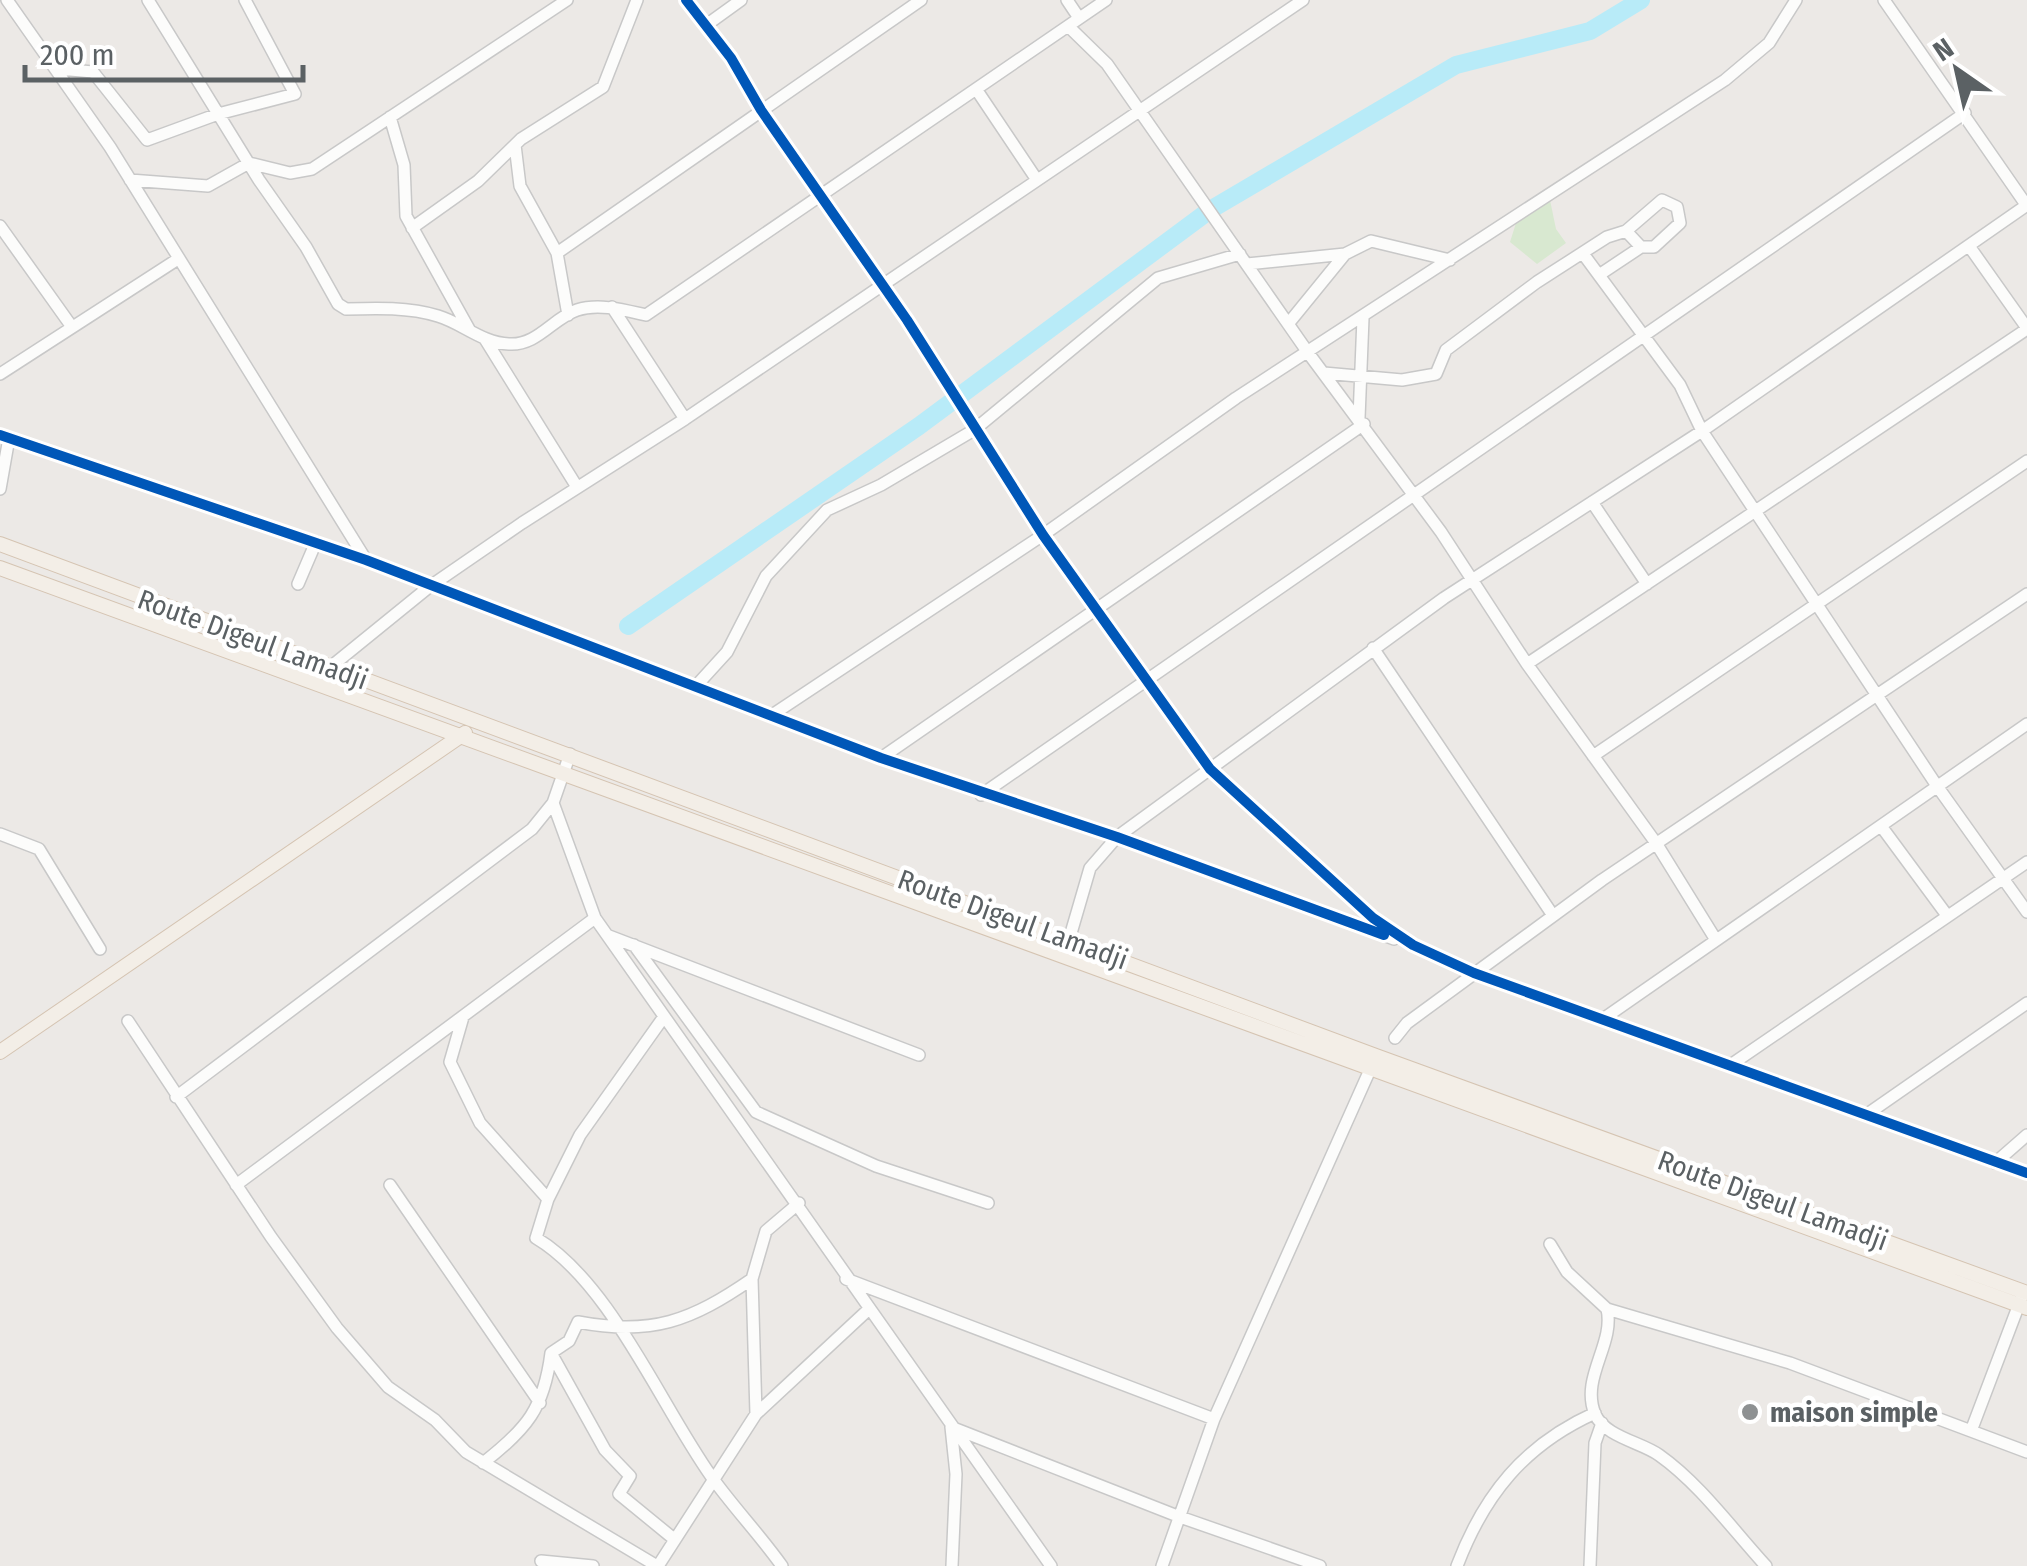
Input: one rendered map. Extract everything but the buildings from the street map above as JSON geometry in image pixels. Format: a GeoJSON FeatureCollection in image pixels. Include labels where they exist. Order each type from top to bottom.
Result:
{"type":"FeatureCollection","features":[{"type":"Feature","properties":{"kind":"main road","name":"Route Digeul Lamadji"},"geometry":{"type":"LineString","coordinates":[[0,544],[1069,940],[1374,1062]]}},
{"type":"Feature","properties":{"kind":"main road","name":"Route Digeul Lamadji"},"geometry":{"type":"LineString","coordinates":[[0,568],[2024,1300]]}},
{"type":"Feature","properties":{"kind":"main road"},"geometry":{"type":"LineString","coordinates":[[0,1052],[481,722]]}},
{"type":"Feature","properties":{"kind":"street"},"geometry":{"type":"LineString","coordinates":[[7,0],[60,69],[366,560]]}},
{"type":"Feature","properties":{"kind":"street"},"geometry":{"type":"LineString","coordinates":[[148,0],[306,247],[338,304],[346,309],[404,309],[440,316],[485,339],[524,342],[568,315],[612,308],[646,314],[1106,0]]}},
{"type":"Feature","properties":{"kind":"street"},"geometry":{"type":"LineString","coordinates":[[60,69],[93,72],[147,140],[218,114],[295,94],[245,0]]}},
{"type":"Feature","properties":{"kind":"street"},"geometry":{"type":"LineString","coordinates":[[130,180],[208,186],[249,163],[304,172],[566,0]]}},
{"type":"Feature","properties":{"kind":"street"},"geometry":{"type":"LineString","coordinates":[[412,228],[478,181],[514,145],[602,88],[637,0]]}},
{"type":"Feature","properties":{"kind":"street"},"geometry":{"type":"LineString","coordinates":[[686,0],[731,58],[760,110],[907,320],[1043,535],[1210,769],[1373,918],[1412,946]]}},
{"type":"Feature","properties":{"kind":"street"},"geometry":{"type":"LineString","coordinates":[[705,26],[741,0]]}},
{"type":"Feature","properties":{"kind":"street"},"geometry":{"type":"LineString","coordinates":[[557,253],[921,0]]}},
{"type":"Feature","properties":{"kind":"street"},"geometry":{"type":"LineString","coordinates":[[1067,0],[1074,22],[1140,109],[1412,499],[1473,579],[1528,664],[1656,843],[1716,940]]}},
{"type":"Feature","properties":{"kind":"street"},"geometry":{"type":"LineString","coordinates":[[328,668],[429,586],[685,419],[1303,0]]}},
{"type":"Feature","properties":{"kind":"street"},"geometry":{"type":"LineString","coordinates":[[772,715],[1043,535],[1236,398],[1309,354],[1738,70],[1769,43],[1796,0]]}},
{"type":"Feature","properties":{"kind":"street"},"geometry":{"type":"LineString","coordinates":[[1069,940],[1090,868],[1117,837],[1372,648],[1702,431],[2027,206],[1884,0]]}},
{"type":"Feature","properties":{"kind":"street"},"geometry":{"type":"LineString","coordinates":[[976,89],[1038,180]]}},
{"type":"Feature","properties":{"kind":"street"},"geometry":{"type":"LineString","coordinates":[[981,795],[1646,338],[1965,113]]}},
{"type":"Feature","properties":{"kind":"street"},"geometry":{"type":"LineString","coordinates":[[390,116],[404,165],[403,198],[412,228],[470,331]]}},
{"type":"Feature","properties":{"kind":"street"},"geometry":{"type":"LineString","coordinates":[[514,145],[520,186],[557,253],[568,315]]}},
{"type":"Feature","properties":{"kind":"street"},"geometry":{"type":"LineString","coordinates":[[1324,373],[1402,380],[1436,374],[1446,350],[1537,282],[1607,238],[1626,231],[1662,200],[1677,206],[1680,223],[1654,247],[1641,247],[1599,275]]}},
{"type":"Feature","properties":{"kind":"street"},"geometry":{"type":"LineString","coordinates":[[0,226],[72,327]]}},
{"type":"Feature","properties":{"kind":"street"},"geometry":{"type":"LineString","coordinates":[[1626,231],[1641,247]]}},
{"type":"Feature","properties":{"kind":"street"},"geometry":{"type":"LineString","coordinates":[[1288,324],[1345,254],[1372,240],[1450,260]]}},
{"type":"Feature","properties":{"kind":"street"},"geometry":{"type":"LineString","coordinates":[[1528,664],[2027,328],[1969,246]]}},
{"type":"Feature","properties":{"kind":"street"},"geometry":{"type":"LineString","coordinates":[[696,686],[726,652],[766,576],[828,510],[881,485],[974,430],[1158,278],[1244,259],[1345,254]]}},
{"type":"Feature","properties":{"kind":"street"},"geometry":{"type":"LineString","coordinates":[[1584,256],[1680,385],[1702,431],[1937,786],[2027,912]]}},
{"type":"Feature","properties":{"kind":"street"},"geometry":{"type":"LineString","coordinates":[[2,369],[178,259]]}},
{"type":"Feature","properties":{"kind":"street"},"geometry":{"type":"LineString","coordinates":[[612,308],[685,419]]}},
{"type":"Feature","properties":{"kind":"street"},"geometry":{"type":"LineString","coordinates":[[1361,421],[1363,318]]}},
{"type":"Feature","properties":{"kind":"street"},"geometry":{"type":"LineString","coordinates":[[485,339],[577,487]]}},
{"type":"Feature","properties":{"kind":"street"},"geometry":{"type":"LineString","coordinates":[[881,758],[1361,421]]}},
{"type":"Feature","properties":{"kind":"street"},"geometry":{"type":"LineString","coordinates":[[0,489],[4,436],[366,560],[981,795],[1117,837],[1412,946],[1474,973],[2027,1173]]}},
{"type":"Feature","properties":{"kind":"street"},"geometry":{"type":"LineString","coordinates":[[1594,756],[2027,462]]}},
{"type":"Feature","properties":{"kind":"street"},"geometry":{"type":"LineString","coordinates":[[1592,502],[1647,584]]}},
{"type":"Feature","properties":{"kind":"street"},"geometry":{"type":"LineString","coordinates":[[298,584],[316,542]]}},
{"type":"Feature","properties":{"kind":"street"},"geometry":{"type":"LineString","coordinates":[[1394,1038],[1552,914],[2027,594]]}},
{"type":"Feature","properties":{"kind":"street"},"geometry":{"type":"LineString","coordinates":[[1372,648],[1552,914]]}},
{"type":"Feature","properties":{"kind":"street"},"geometry":{"type":"LineString","coordinates":[[1603,1019],[2027,724]]}},
{"type":"Feature","properties":{"kind":"street"},"geometry":{"type":"LineString","coordinates":[[176,1098],[532,829],[552,803],[570,754]]}},
{"type":"Feature","properties":{"kind":"street"},"geometry":{"type":"LineString","coordinates":[[552,803],[595,918],[799,1203],[846,1279],[1050,1566]]}},
{"type":"Feature","properties":{"kind":"street"},"geometry":{"type":"LineString","coordinates":[[1881,826],[1946,914]]}},
{"type":"Feature","properties":{"kind":"street"},"geometry":{"type":"LineString","coordinates":[[0,834],[39,849],[100,949]]}},
{"type":"Feature","properties":{"kind":"street"},"geometry":{"type":"LineString","coordinates":[[1732,1064],[2027,862]]}},
{"type":"Feature","properties":{"kind":"street"},"geometry":{"type":"LineString","coordinates":[[236,1185],[595,918]]}},
{"type":"Feature","properties":{"kind":"street"},"geometry":{"type":"LineString","coordinates":[[608,936],[920,1055]]}},
{"type":"Feature","properties":{"kind":"street"},"geometry":{"type":"LineString","coordinates":[[634,945],[756,1112],[876,1166],[988,1203]]}},
{"type":"Feature","properties":{"kind":"street"},"geometry":{"type":"LineString","coordinates":[[1866,1115],[2027,1003]]}},
{"type":"Feature","properties":{"kind":"street"},"geometry":{"type":"LineString","coordinates":[[463,1016],[450,1062],[480,1123],[548,1199]]}},
{"type":"Feature","properties":{"kind":"street"},"geometry":{"type":"LineString","coordinates":[[664,1018],[580,1135],[548,1199],[536,1238],[564,1255],[618,1329],[712,1478],[782,1566]]}},
{"type":"Feature","properties":{"kind":"street"},"geometry":{"type":"LineString","coordinates":[[128,1021],[176,1098],[337,1328],[388,1387],[435,1420],[484,1463],[658,1566],[756,1414],[869,1310]]}},
{"type":"Feature","properties":{"kind":"street"},"geometry":{"type":"LineString","coordinates":[[1162,1566],[1214,1419],[1374,1062]]}},
{"type":"Feature","properties":{"kind":"street"},"geometry":{"type":"LineString","coordinates":[[1996,1163],[2027,1136]]}},
{"type":"Feature","properties":{"kind":"street"},"geometry":{"type":"LineString","coordinates":[[390,1184],[540,1403]]}},
{"type":"Feature","properties":{"kind":"street"},"geometry":{"type":"LineString","coordinates":[[756,1414],[752,1279],[766,1231],[799,1203]]}},
{"type":"Feature","properties":{"kind":"street"},"geometry":{"type":"LineString","coordinates":[[1550,1244],[1567,1272],[1607,1309],[1790,1363],[2027,1452]]}},
{"type":"Feature","properties":{"kind":"street"},"geometry":{"type":"LineString","coordinates":[[484,1463],[519,1435],[546,1392],[552,1353],[569,1340],[578,1322],[618,1329],[659,1326],[707,1310],[752,1279]]}},
{"type":"Feature","properties":{"kind":"street"},"geometry":{"type":"LineString","coordinates":[[846,1279],[1214,1419]]}},
{"type":"Feature","properties":{"kind":"street"},"geometry":{"type":"LineString","coordinates":[[1971,1431],[2024,1300]]}},
{"type":"Feature","properties":{"kind":"street"},"geometry":{"type":"LineString","coordinates":[[1590,1566],[1598,1418],[1592,1382],[1607,1330],[1607,1309]]}},
{"type":"Feature","properties":{"kind":"street"},"geometry":{"type":"LineString","coordinates":[[552,1353],[605,1450],[630,1476],[620,1494],[674,1539]]}},
{"type":"Feature","properties":{"kind":"street"},"geometry":{"type":"LineString","coordinates":[[1457,1566],[1480,1513],[1546,1437],[1598,1418]]}},
{"type":"Feature","properties":{"kind":"street"},"geometry":{"type":"LineString","coordinates":[[1598,1418],[1656,1453],[1682,1474],[1766,1566]]}},
{"type":"Feature","properties":{"kind":"street"},"geometry":{"type":"LineString","coordinates":[[952,1427],[1180,1517],[1320,1566]]}},
{"type":"Feature","properties":{"kind":"street"},"geometry":{"type":"LineString","coordinates":[[952,1427],[956,1474],[952,1566]]}},
{"type":"Feature","properties":{"kind":"street"},"geometry":{"type":"LineString","coordinates":[[1270,1566],[1275,1550]]}},
{"type":"Feature","properties":{"kind":"street"},"geometry":{"type":"LineString","coordinates":[[542,1561],[594,1566]]}},
{"type":"Feature","properties":{"kind":"green space"},"geometry":{"type":"Polygon","coordinates":[[[1550,200],[1556,229],[1566,243],[1537,264],[1510,242],[1516,223],[1550,200]]]}},
{"type":"Feature","properties":{"kind":"waterway"},"geometry":{"type":"LineString","coordinates":[[628,626],[919,426],[1210,210],[1456,65],[1590,31],[1641,0]]}},
{"type":"Feature","properties":{"kind":"cycle path"},"geometry":{"type":"LineString","coordinates":[[686,0],[731,58],[761,110],[907,320],[1043,535],[1210,769],[1373,918],[1413,945],[1474,973],[2027,1173]]}},
{"type":"Feature","properties":{"kind":"cycle path"},"geometry":{"type":"LineString","coordinates":[[0,435],[366,560],[881,758],[1117,837],[1384,935]]}},
{"type":"Feature","properties":{"kind":"place","name":"maison simple"},"geometry":{"type":"Point","coordinates":[1750,1412]}}]}
